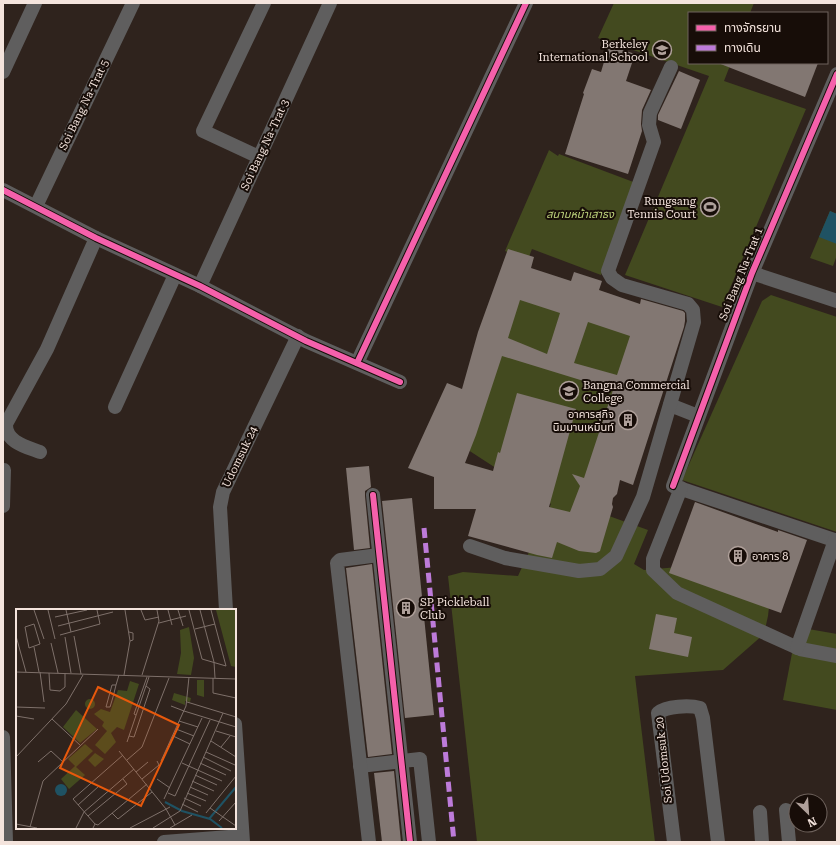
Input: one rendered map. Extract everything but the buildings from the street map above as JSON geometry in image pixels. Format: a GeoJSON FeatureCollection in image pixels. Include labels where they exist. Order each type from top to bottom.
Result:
{"type":"FeatureCollection","features":[{"type":"Feature","properties":{"kind":"street"},"geometry":{"type":"LineString","coordinates":[[3,72],[35,3]]}},
{"type":"Feature","properties":{"kind":"street","name":"Soi Bang Na-Trat 5"},"geometry":{"type":"LineString","coordinates":[[36,206],[133,3]]}},
{"type":"Feature","properties":{"kind":"street"},"geometry":{"type":"LineString","coordinates":[[259,157],[203,131],[264,3]]}},
{"type":"Feature","properties":{"kind":"street","name":"Soi Bang Na-Trat 3"},"geometry":{"type":"LineString","coordinates":[[200,286],[330,3]]}},
{"type":"Feature","properties":{"kind":"street"},"geometry":{"type":"LineString","coordinates":[[357,363],[526,3]]}},
{"type":"Feature","properties":{"kind":"street"},"geometry":{"type":"LineString","coordinates":[[470,546],[505,558],[579,571],[600,569],[616,556],[643,497],[694,322],[693,310],[688,304],[622,285],[612,278],[608,271],[654,142],[649,125],[650,112],[671,68]]}},
{"type":"Feature","properties":{"kind":"street","name":"Soi Bang Na-Trat 1"},"geometry":{"type":"LineString","coordinates":[[837,74],[752,272],[698,416],[677,487],[653,559],[653,570],[677,593],[797,648],[837,656]]}},
{"type":"Feature","properties":{"kind":"street"},"geometry":{"type":"LineString","coordinates":[[3,190],[96,238],[200,286],[306,341],[400,382]]}},
{"type":"Feature","properties":{"kind":"street"},"geometry":{"type":"LineString","coordinates":[[40,452],[13,440],[6,428],[6,424],[47,349],[96,238]]}},
{"type":"Feature","properties":{"kind":"street"},"geometry":{"type":"LineString","coordinates":[[752,272],[837,301]]}},
{"type":"Feature","properties":{"kind":"street"},"geometry":{"type":"LineString","coordinates":[[115,407],[176,275]]}},
{"type":"Feature","properties":{"kind":"street","name":"Udomsuk 24"},"geometry":{"type":"LineString","coordinates":[[226,609],[220,507],[222,492],[298,336]]}},
{"type":"Feature","properties":{"kind":"street"},"geometry":{"type":"LineString","coordinates":[[670,405],[698,416]]}},
{"type":"Feature","properties":{"kind":"street"},"geometry":{"type":"LineString","coordinates":[[3,506],[4,470]]}},
{"type":"Feature","properties":{"kind":"street"},"geometry":{"type":"LineString","coordinates":[[677,487],[836,540],[797,648]]}},
{"type":"Feature","properties":{"kind":"street"},"geometry":{"type":"LineString","coordinates":[[373,495],[410,842]]}},
{"type":"Feature","properties":{"kind":"street"},"geometry":{"type":"LineString","coordinates":[[369,842],[336,563],[340,560],[379,555]]}},
{"type":"Feature","properties":{"kind":"street","name":"Soi Udomsuk 20"},"geometry":{"type":"LineString","coordinates":[[674,842],[658,713],[665,708],[693,706],[700,708],[703,718],[718,842]]}},
{"type":"Feature","properties":{"kind":"street"},"geometry":{"type":"LineString","coordinates":[[3,737],[6,842]]}},
{"type":"Feature","properties":{"kind":"street"},"geometry":{"type":"LineString","coordinates":[[164,842],[243,839],[237,783],[236,754]]}},
{"type":"Feature","properties":{"kind":"street"},"geometry":{"type":"LineString","coordinates":[[360,766],[420,759],[429,842]]}},
{"type":"Feature","properties":{"kind":"street"},"geometry":{"type":"LineString","coordinates":[[786,810],[789,842]]}},
{"type":"Feature","properties":{"kind":"street"},"geometry":{"type":"LineString","coordinates":[[760,812],[762,842]]}},
{"type":"Feature","properties":{"kind":"green space","name":"Rungsang Tennis Court"},"geometry":{"type":"Polygon","coordinates":[[[614,3],[754,3],[750,12],[688,12],[688,64],[731,64],[724,81],[806,109],[722,307],[625,275],[709,76],[598,38],[614,3]]]}},
{"type":"Feature","properties":{"kind":"green space","name":"สนามหน้าเสาธง"},"geometry":{"type":"Polygon","coordinates":[[[549,150],[558,156],[559,154],[636,183],[601,275],[532,249],[527,262],[505,251],[549,150]]]}},
{"type":"Feature","properties":{"kind":"green space"},"geometry":{"type":"Polygon","coordinates":[[[830,211],[837,214],[837,255],[833,266],[810,258],[830,211]]]}},
{"type":"Feature","properties":{"kind":"green space"},"geometry":{"type":"Polygon","coordinates":[[[771,295],[837,317],[837,532],[682,480],[762,301],[771,295]]]}},
{"type":"Feature","properties":{"kind":"green space"},"geometry":{"type":"Polygon","coordinates":[[[513,297],[635,336],[584,507],[648,530],[634,564],[644,570],[678,567],[770,598],[764,634],[723,670],[635,676],[655,842],[477,842],[448,576],[463,572],[518,576],[551,504],[462,446],[513,297]]]}},
{"type":"Feature","properties":{"kind":"green space"},"geometry":{"type":"Polygon","coordinates":[[[797,627],[837,634],[837,710],[783,700],[797,627]]]}},
{"type":"Feature","properties":{"kind":"water"},"geometry":{"type":"Polygon","coordinates":[[[830,211],[837,214],[837,244],[819,237],[830,211]]]}},
{"type":"Feature","properties":{"kind":"marked path"},"geometry":{"type":"LineString","coordinates":[[424,528],[454,842]]}},
{"type":"Feature","properties":{"kind":"cycle path"},"geometry":{"type":"LineString","coordinates":[[357,363],[526,3]]}},
{"type":"Feature","properties":{"kind":"cycle path"},"geometry":{"type":"LineString","coordinates":[[673,486],[752,273],[837,74]]}},
{"type":"Feature","properties":{"kind":"cycle path"},"geometry":{"type":"LineString","coordinates":[[3,190],[96,238],[200,286],[306,341],[400,382]]}},
{"type":"Feature","properties":{"kind":"cycle path"},"geometry":{"type":"LineString","coordinates":[[373,495],[410,842]]}},
{"type":"Feature","properties":{"kind":"place","name":"Berkeley International School"},"geometry":{"type":"Point","coordinates":[662,50]}},
{"type":"Feature","properties":{"kind":"place","name":"Rungsang Tennis Court"},"geometry":{"type":"Point","coordinates":[710,207]}},
{"type":"Feature","properties":{"kind":"place","name":"Bangna Commercial College"},"geometry":{"type":"Point","coordinates":[569,391]}},
{"type":"Feature","properties":{"kind":"place","name":"อาคารสุกิจ นิมมานเหมินท์"},"geometry":{"type":"Point","coordinates":[628,420]}},
{"type":"Feature","properties":{"kind":"place","name":"อาคาร 8"},"geometry":{"type":"Point","coordinates":[738,556]}},
{"type":"Feature","properties":{"kind":"place","name":"SP Pickleball Club"},"geometry":{"type":"Point","coordinates":[406,608]}}]}
